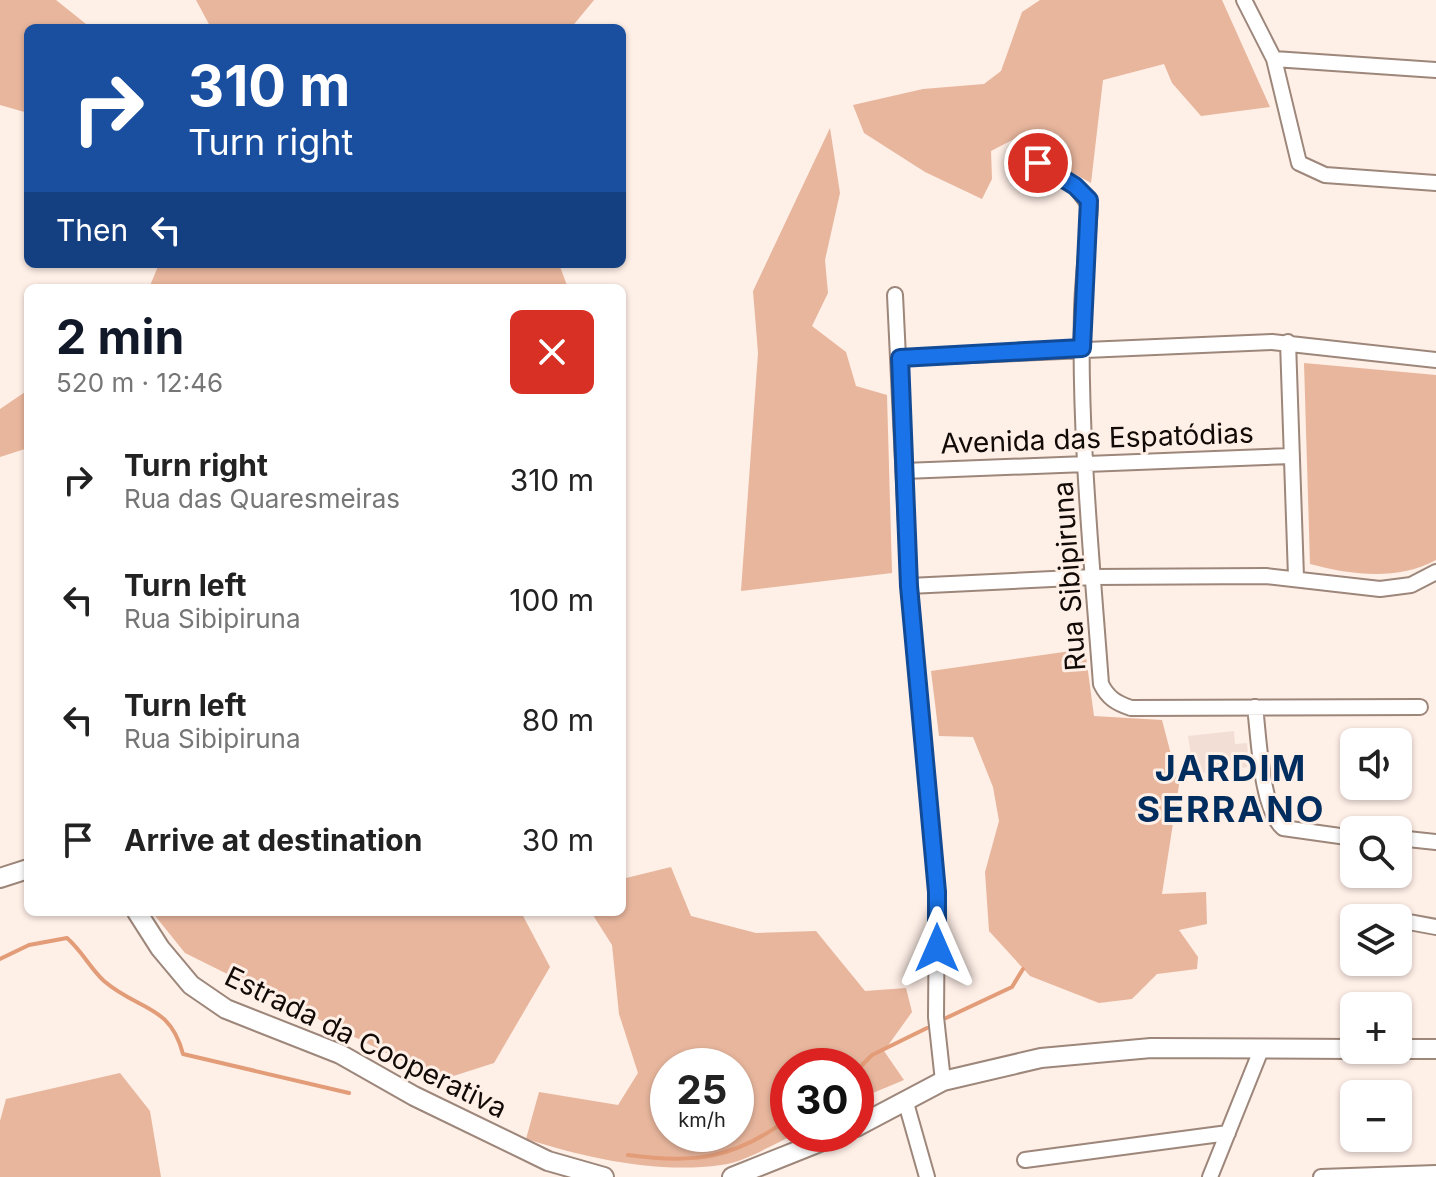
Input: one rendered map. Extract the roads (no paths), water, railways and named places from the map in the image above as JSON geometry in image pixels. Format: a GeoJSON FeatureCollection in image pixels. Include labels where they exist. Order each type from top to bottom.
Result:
{"type":"FeatureCollection","features":[{"type":"Feature","properties":{"kind":"main road"},"geometry":{"type":"LineString","coordinates":[[0,878],[24,870]]}},
{"type":"Feature","properties":{"kind":"main road","name":"Estrada da Cooperativa"},"geometry":{"type":"LineString","coordinates":[[140,916],[160,948],[191,985],[226,1009],[340,1054],[414,1096],[548,1161],[604,1177]]}},
{"type":"Feature","properties":{"kind":"main road"},"geometry":{"type":"LineString","coordinates":[[874,1118],[943,1081],[995,1066],[1092,1051],[1151,1048],[1340,1049]]}},
{"type":"Feature","properties":{"kind":"main road"},"geometry":{"type":"LineString","coordinates":[[1412,1049],[1436,1049]]}},
{"type":"Feature","properties":{"kind":"main road"},"geometry":{"type":"LineString","coordinates":[[732,1177],[795,1152]]}},
{"type":"Feature","properties":{"kind":"street"},"geometry":{"type":"LineString","coordinates":[[1244,0],[1274,59],[1293,146],[1304,167],[1325,175],[1436,183]]}},
{"type":"Feature","properties":{"kind":"street"},"geometry":{"type":"LineString","coordinates":[[1274,59],[1436,70]]}},
{"type":"Feature","properties":{"kind":"street","name":"Rua Sibipiruna"},"geometry":{"type":"LineString","coordinates":[[1038,163],[1075,186],[1089,200],[1082,348],[1101,684],[1110,698],[1131,708],[1420,707]]}},
{"type":"Feature","properties":{"kind":"street"},"geometry":{"type":"LineString","coordinates":[[895,295],[909,586],[937,892],[936,1017],[943,1081]]}},
{"type":"Feature","properties":{"kind":"street"},"geometry":{"type":"LineString","coordinates":[[1288,342],[1296,577]]}},
{"type":"Feature","properties":{"kind":"street"},"geometry":{"type":"LineString","coordinates":[[900,358],[1082,348],[1288,342],[1436,360]]}},
{"type":"Feature","properties":{"kind":"street","name":"Avenida das Espatódias"},"geometry":{"type":"LineString","coordinates":[[904,471],[1292,456]]}},
{"type":"Feature","properties":{"kind":"street"},"geometry":{"type":"LineString","coordinates":[[909,586],[1093,577],[1296,577],[1380,589],[1411,585],[1436,572]]}},
{"type":"Feature","properties":{"kind":"street"},"geometry":{"type":"LineString","coordinates":[[1255,707],[1269,804],[1277,822],[1283,828],[1340,836]]}},
{"type":"Feature","properties":{"kind":"street"},"geometry":{"type":"LineString","coordinates":[[1412,839],[1436,842]]}},
{"type":"Feature","properties":{"kind":"street"},"geometry":{"type":"LineString","coordinates":[[1412,923],[1436,927]]}},
{"type":"Feature","properties":{"kind":"street"},"geometry":{"type":"LineString","coordinates":[[1210,1177],[1261,1050]]}},
{"type":"Feature","properties":{"kind":"street"},"geometry":{"type":"LineString","coordinates":[[906,1103],[927,1177]]}},
{"type":"Feature","properties":{"kind":"street"},"geometry":{"type":"LineString","coordinates":[[1025,1160],[1228,1133]]}},
{"type":"Feature","properties":{"kind":"street"},"geometry":{"type":"LineString","coordinates":[[1321,1177],[1436,1173]]}},
{"type":"Feature","properties":{"kind":"waterway"},"geometry":{"type":"LineString","coordinates":[[0,959],[29,945],[67,938],[104,981],[162,1017],[177,1038],[183,1054],[349,1093]]}},
{"type":"Feature","properties":{"kind":"waterway"},"geometry":{"type":"LineString","coordinates":[[946,1018],[1012,987],[1023,969]]}},
{"type":"Feature","properties":{"kind":"waterway"},"geometry":{"type":"LineString","coordinates":[[874,1054],[927,1028]]}},
{"type":"Feature","properties":{"kind":"waterway"},"geometry":{"type":"LineString","coordinates":[[628,1155],[673,1159],[712,1155],[750,1143],[770,1131]]}},
{"type":"Feature","properties":{"kind":"district","name":"JARDIM SERRANO"},"geometry":{"type":"Point","coordinates":[1231,788]}}]}
